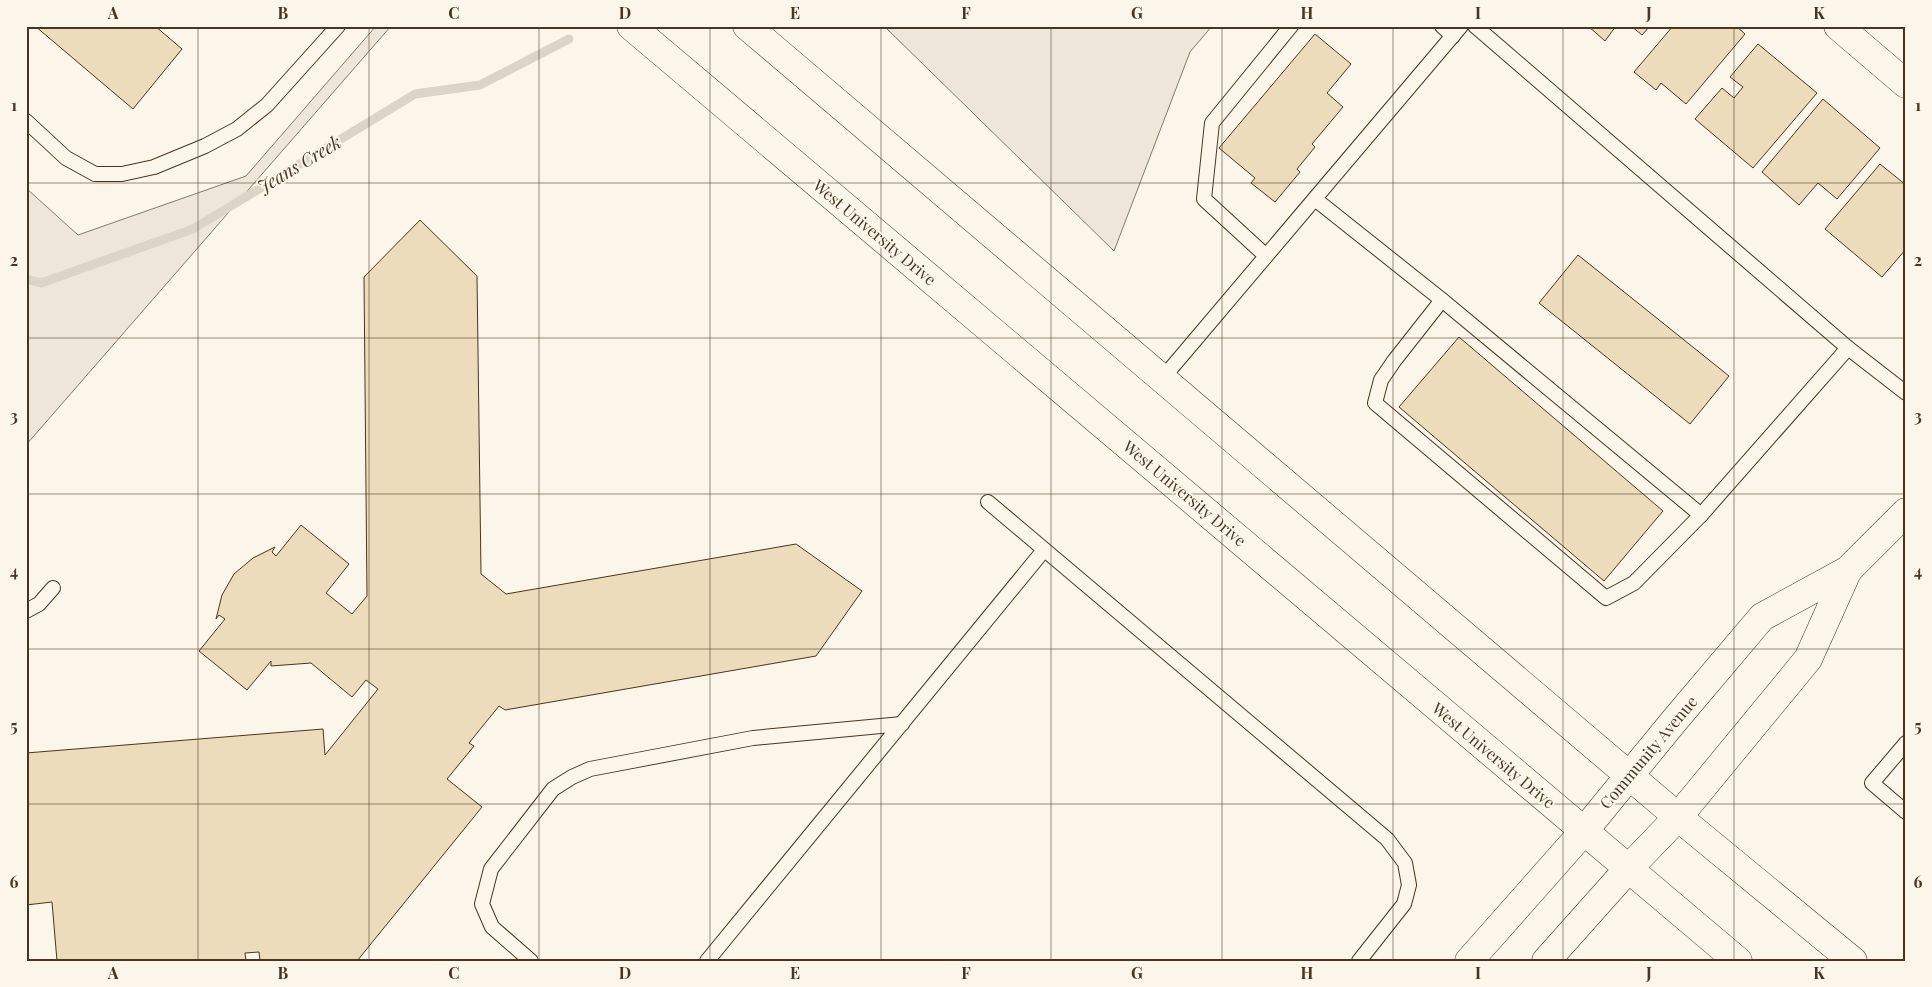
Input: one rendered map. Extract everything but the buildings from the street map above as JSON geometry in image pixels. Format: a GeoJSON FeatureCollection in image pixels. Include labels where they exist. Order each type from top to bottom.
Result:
{"type":"FeatureCollection","features":[{"type":"Feature","properties":{"kind":"main road","name":"West University Drive"},"geometry":{"type":"LineString","coordinates":[[631,26],[1738,961]]}},
{"type":"Feature","properties":{"kind":"main road"},"geometry":{"type":"LineString","coordinates":[[747,26],[1678,817],[1853,961]]}},
{"type":"Feature","properties":{"kind":"main road"},"geometry":{"type":"LineString","coordinates":[[1838,26],[1906,84]]}},
{"type":"Feature","properties":{"kind":"main road","name":"Community Avenue"},"geometry":{"type":"LineString","coordinates":[[1469,961],[1584,831],[1762,617],[1848,570],[1906,512]]}},
{"type":"Feature","properties":{"kind":"main road","name":"Community Avenue"},"geometry":{"type":"LineString","coordinates":[[1546,961],[1629,868],[1678,817],[1808,659],[1848,570]]}},
{"type":"Feature","properties":{"kind":"lane"},"geometry":{"type":"LineString","coordinates":[[26,121],[66,158],[94,174],[122,174],[154,167],[205,146],[237,129],[267,105],[338,26]]}},
{"type":"Feature","properties":{"kind":"lane"},"geometry":{"type":"LineString","coordinates":[[1266,256],[1204,198],[1212,123],[1291,26]]}},
{"type":"Feature","properties":{"kind":"lane"},"geometry":{"type":"LineString","coordinates":[[1162,378],[1457,31],[1442,26]]}},
{"type":"Feature","properties":{"kind":"lane"},"geometry":{"type":"LineString","coordinates":[[1475,26],[1848,348],[1906,393]]}},
{"type":"Feature","properties":{"kind":"lane"},"geometry":{"type":"LineString","coordinates":[[1315,198],[1442,300],[1701,515]]}},
{"type":"Feature","properties":{"kind":"lane"},"geometry":{"type":"LineString","coordinates":[[1442,300],[1382,380],[1375,403],[1606,598],[1634,583],[1701,515],[1848,348]]}},
{"type":"Feature","properties":{"kind":"lane"},"geometry":{"type":"LineString","coordinates":[[988,502],[1387,839],[1406,863],[1408,885],[1404,904],[1359,961]]}},
{"type":"Feature","properties":{"kind":"lane"},"geometry":{"type":"LineString","coordinates":[[707,961],[1044,550]]}},
{"type":"Feature","properties":{"kind":"lane"},"geometry":{"type":"LineString","coordinates":[[26,611],[39,604],[53,588]]}},
{"type":"Feature","properties":{"kind":"lane"},"geometry":{"type":"LineString","coordinates":[[531,961],[492,927],[482,904],[491,869],[554,789],[572,777],[590,769],[753,738],[902,724]]}},
{"type":"Feature","properties":{"kind":"lane"},"geometry":{"type":"LineString","coordinates":[[1906,743],[1872,783],[1906,812]]}},
{"type":"Feature","properties":{"kind":"shaded area"},"geometry":{"type":"Polygon","coordinates":[[[376,26],[391,26],[26,445],[26,188],[78,235],[246,176],[376,26]]]}},
{"type":"Feature","properties":{"kind":"shaded area"},"geometry":{"type":"Polygon","coordinates":[[[884,26],[1212,26],[1190,52],[1114,251],[884,26]]]}},
{"type":"Feature","properties":{"kind":"waterway","name":"Jeans Creek"},"geometry":{"type":"LineString","coordinates":[[26,279],[41,283],[193,229],[415,94],[480,85],[569,39]]}}]}
